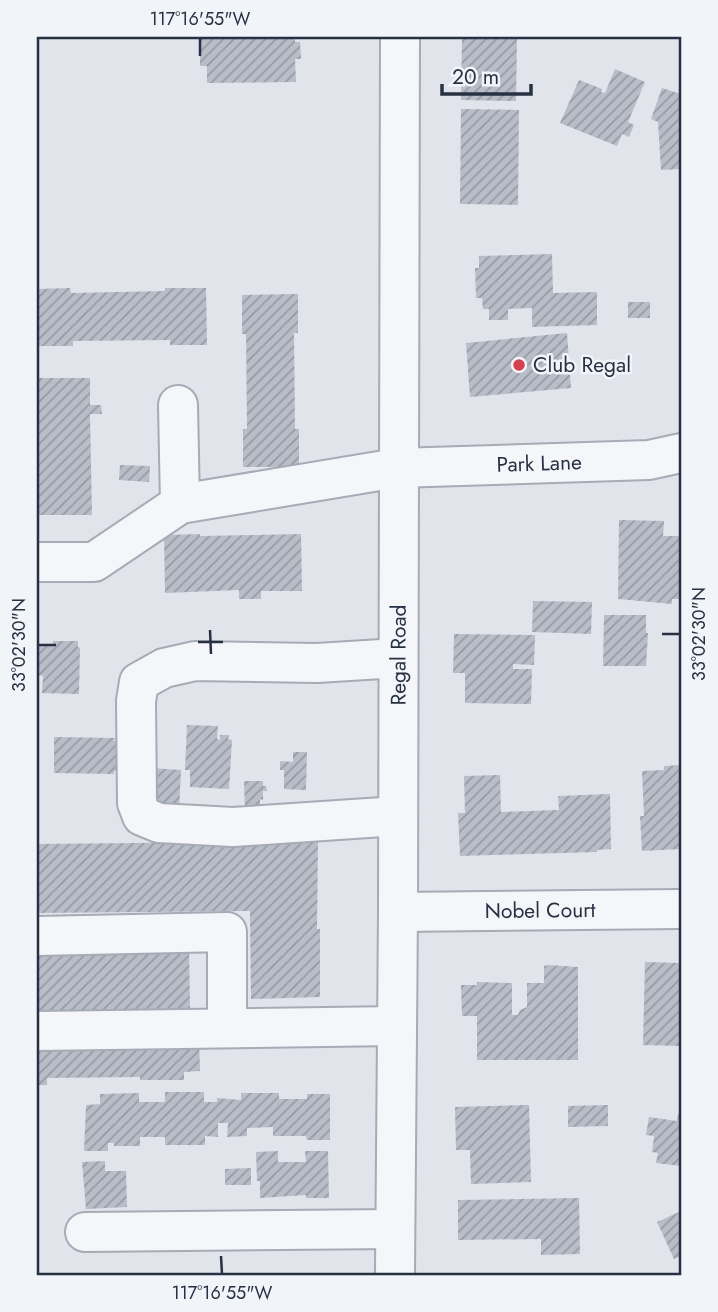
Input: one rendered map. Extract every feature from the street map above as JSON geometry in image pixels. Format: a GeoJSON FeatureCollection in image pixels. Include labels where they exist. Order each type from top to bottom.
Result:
{"type":"FeatureCollection","features":[{"type":"Feature","properties":{"kind":"street","name":"Regal Road"},"geometry":{"type":"LineString","coordinates":[[394,1275],[398,912],[400,37]]}},
{"type":"Feature","properties":{"kind":"street"},"geometry":{"type":"LineString","coordinates":[[37,562],[94,562],[180,504],[178,405]]}},
{"type":"Feature","properties":{"kind":"street","name":"Park Lane"},"geometry":{"type":"LineString","coordinates":[[180,504],[397,468],[649,460],[681,453]]}},
{"type":"Feature","properties":{"kind":"street"},"geometry":{"type":"LineString","coordinates":[[398,657],[317,663],[195,661],[164,668],[139,682],[136,701],[137,803],[142,816],[159,823],[233,827],[398,816]]}},
{"type":"Feature","properties":{"kind":"street","name":"Nobel Court"},"geometry":{"type":"LineString","coordinates":[[398,912],[681,909]]}},
{"type":"Feature","properties":{"kind":"street"},"geometry":{"type":"LineString","coordinates":[[37,936],[227,932],[227,1028]]}},
{"type":"Feature","properties":{"kind":"street"},"geometry":{"type":"LineString","coordinates":[[37,1031],[397,1026]]}},
{"type":"Feature","properties":{"kind":"street"},"geometry":{"type":"LineString","coordinates":[[85,1232],[395,1229]]}},
{"type":"Feature","properties":{"kind":"building"},"geometry":{"type":"Polygon","coordinates":[[[200,37],[295,37],[295,42],[300,42],[301,59],[295,59],[296,82],[207,83],[207,66],[200,66],[200,37]]]}},
{"type":"Feature","properties":{"kind":"building"},"geometry":{"type":"Polygon","coordinates":[[[462,37],[517,37],[516,101],[461,100],[462,37]]]}},
{"type":"Feature","properties":{"kind":"building"},"geometry":{"type":"Polygon","coordinates":[[[615,69],[645,82],[628,122],[634,125],[629,137],[622,134],[617,146],[560,123],[579,80],[602,89],[601,92],[605,93],[615,69]]]}},
{"type":"Feature","properties":{"kind":"building"},"geometry":{"type":"Polygon","coordinates":[[[662,88],[681,94],[681,169],[661,170],[658,122],[651,119],[662,88]]]}},
{"type":"Feature","properties":{"kind":"building"},"geometry":{"type":"Polygon","coordinates":[[[461,109],[519,110],[518,205],[460,204],[461,109]]]}},
{"type":"Feature","properties":{"kind":"building"},"geometry":{"type":"Polygon","coordinates":[[[552,254],[553,293],[597,292],[597,325],[532,327],[532,308],[508,309],[508,320],[489,320],[489,309],[483,309],[482,298],[476,298],[475,268],[479,268],[479,256],[552,254]]]}},
{"type":"Feature","properties":{"kind":"building"},"geometry":{"type":"Polygon","coordinates":[[[70,288],[71,293],[206,288],[207,345],[170,345],[170,340],[73,341],[73,346],[37,346],[37,289],[70,288]]]}},
{"type":"Feature","properties":{"kind":"building"},"geometry":{"type":"Polygon","coordinates":[[[298,294],[298,333],[294,333],[295,429],[299,429],[299,467],[243,467],[243,429],[247,429],[246,334],[242,334],[242,295],[298,294]]]}},
{"type":"Feature","properties":{"kind":"building"},"geometry":{"type":"Polygon","coordinates":[[[628,302],[650,302],[650,318],[628,318],[628,302]]]}},
{"type":"Feature","properties":{"kind":"building","name":"Club Regal"},"geometry":{"type":"Polygon","coordinates":[[[567,333],[571,388],[470,397],[466,343],[567,333]]]}},
{"type":"Feature","properties":{"kind":"building"},"geometry":{"type":"Polygon","coordinates":[[[37,378],[90,378],[90,405],[101,405],[102,414],[90,414],[92,515],[37,515],[37,378]]]}},
{"type":"Feature","properties":{"kind":"building"},"geometry":{"type":"Polygon","coordinates":[[[120,465],[150,466],[149,482],[119,480],[120,465]]]}},
{"type":"Feature","properties":{"kind":"building"},"geometry":{"type":"Polygon","coordinates":[[[619,520],[664,521],[663,536],[681,536],[681,599],[672,599],[672,604],[618,599],[619,520]]]}},
{"type":"Feature","properties":{"kind":"building"},"geometry":{"type":"Polygon","coordinates":[[[301,534],[302,591],[261,591],[261,599],[239,599],[239,590],[165,593],[164,535],[301,534]]]}},
{"type":"Feature","properties":{"kind":"building"},"geometry":{"type":"Polygon","coordinates":[[[533,601],[592,602],[591,634],[532,632],[533,601]]]}},
{"type":"Feature","properties":{"kind":"building"},"geometry":{"type":"Polygon","coordinates":[[[604,615],[646,615],[646,666],[603,666],[604,615]]]}},
{"type":"Feature","properties":{"kind":"building"},"geometry":{"type":"Polygon","coordinates":[[[454,634],[535,635],[534,665],[513,664],[513,669],[532,669],[531,704],[465,703],[465,673],[453,673],[454,634]]]}},
{"type":"Feature","properties":{"kind":"building"},"geometry":{"type":"Polygon","coordinates":[[[53,641],[78,641],[79,694],[42,693],[43,676],[37,675],[37,646],[53,646],[53,641]]]}},
{"type":"Feature","properties":{"kind":"building"},"geometry":{"type":"Polygon","coordinates":[[[187,725],[218,726],[217,739],[220,740],[220,735],[229,735],[228,739],[232,740],[229,789],[190,787],[190,770],[185,770],[187,725]]]}},
{"type":"Feature","properties":{"kind":"building"},"geometry":{"type":"Polygon","coordinates":[[[54,737],[115,738],[114,741],[129,741],[128,771],[114,771],[114,774],[54,773],[54,737]]]}},
{"type":"Feature","properties":{"kind":"building"},"geometry":{"type":"Polygon","coordinates":[[[293,752],[307,752],[306,790],[284,789],[284,770],[280,770],[280,761],[293,762],[293,752]]]}},
{"type":"Feature","properties":{"kind":"building"},"geometry":{"type":"Polygon","coordinates":[[[681,765],[681,849],[642,851],[642,771],[664,770],[664,766],[681,765]]]}},
{"type":"Feature","properties":{"kind":"building"},"geometry":{"type":"Polygon","coordinates":[[[151,768],[181,770],[179,811],[161,811],[162,802],[150,801],[151,768]]]}},
{"type":"Feature","properties":{"kind":"building"},"geometry":{"type":"Polygon","coordinates":[[[500,775],[501,812],[559,810],[558,796],[610,794],[611,849],[597,852],[460,856],[458,813],[465,813],[464,776],[500,775]]]}},
{"type":"Feature","properties":{"kind":"building"},"geometry":{"type":"Polygon","coordinates":[[[244,781],[263,781],[263,786],[266,786],[263,800],[260,799],[260,812],[245,812],[244,781]]]}},
{"type":"Feature","properties":{"kind":"building"},"geometry":{"type":"Polygon","coordinates":[[[318,841],[317,929],[320,929],[320,997],[251,999],[250,911],[37,913],[37,844],[318,841]]]}},
{"type":"Feature","properties":{"kind":"building"},"geometry":{"type":"Polygon","coordinates":[[[189,947],[190,1010],[122,1010],[122,1017],[37,1018],[37,949],[189,947]]]}},
{"type":"Feature","properties":{"kind":"building"},"geometry":{"type":"Polygon","coordinates":[[[645,962],[681,963],[681,1046],[643,1045],[645,962]]]}},
{"type":"Feature","properties":{"kind":"building"},"geometry":{"type":"Polygon","coordinates":[[[544,966],[578,967],[578,1060],[477,1060],[477,1016],[462,1016],[461,985],[477,985],[477,982],[512,983],[512,1015],[518,1015],[520,1010],[527,1007],[527,983],[544,983],[544,966]]]}},
{"type":"Feature","properties":{"kind":"building"},"geometry":{"type":"Polygon","coordinates":[[[199,1037],[200,1071],[184,1072],[184,1080],[140,1080],[140,1077],[47,1078],[47,1085],[37,1085],[37,1050],[140,1049],[140,1040],[199,1037]]]}},
{"type":"Feature","properties":{"kind":"building"},"geometry":{"type":"Polygon","coordinates":[[[165,1092],[204,1092],[204,1102],[217,1102],[217,1098],[241,1100],[241,1093],[279,1093],[279,1099],[307,1099],[307,1094],[330,1094],[330,1140],[307,1140],[306,1136],[273,1136],[273,1127],[247,1128],[247,1136],[227,1137],[228,1123],[218,1123],[218,1137],[205,1136],[205,1145],[165,1145],[165,1137],[140,1137],[140,1146],[114,1146],[114,1143],[108,1143],[108,1151],[84,1151],[86,1105],[100,1104],[100,1094],[139,1093],[139,1102],[165,1102],[165,1092]]]}},
{"type":"Feature","properties":{"kind":"building"},"geometry":{"type":"Polygon","coordinates":[[[529,1105],[531,1182],[471,1184],[470,1150],[456,1150],[455,1107],[529,1105]]]}},
{"type":"Feature","properties":{"kind":"building"},"geometry":{"type":"Polygon","coordinates":[[[608,1105],[608,1126],[568,1127],[568,1106],[608,1105]]]}},
{"type":"Feature","properties":{"kind":"building"},"geometry":{"type":"Polygon","coordinates":[[[681,1112],[681,1166],[656,1163],[658,1153],[652,1152],[654,1136],[646,1135],[649,1117],[677,1121],[681,1112]]]}},
{"type":"Feature","properties":{"kind":"building"},"geometry":{"type":"Polygon","coordinates":[[[278,1151],[278,1162],[306,1162],[305,1151],[328,1151],[329,1198],[306,1198],[306,1195],[260,1198],[256,1152],[278,1151]]]}},
{"type":"Feature","properties":{"kind":"building"},"geometry":{"type":"Polygon","coordinates":[[[105,1161],[105,1171],[126,1171],[127,1207],[86,1209],[82,1162],[105,1161]]]}},
{"type":"Feature","properties":{"kind":"building"},"geometry":{"type":"Polygon","coordinates":[[[251,1168],[251,1185],[225,1185],[225,1169],[251,1168]]]}},
{"type":"Feature","properties":{"kind":"building"},"geometry":{"type":"Polygon","coordinates":[[[579,1198],[580,1254],[541,1255],[541,1239],[458,1240],[458,1200],[579,1198]]]}},
{"type":"Feature","properties":{"kind":"building"},"geometry":{"type":"Polygon","coordinates":[[[681,1211],[681,1256],[674,1259],[657,1222],[681,1211]]]}},
{"type":"Feature","properties":{"kind":"place","name":"Club Regal"},"geometry":{"type":"Point","coordinates":[519,365]}}]}
